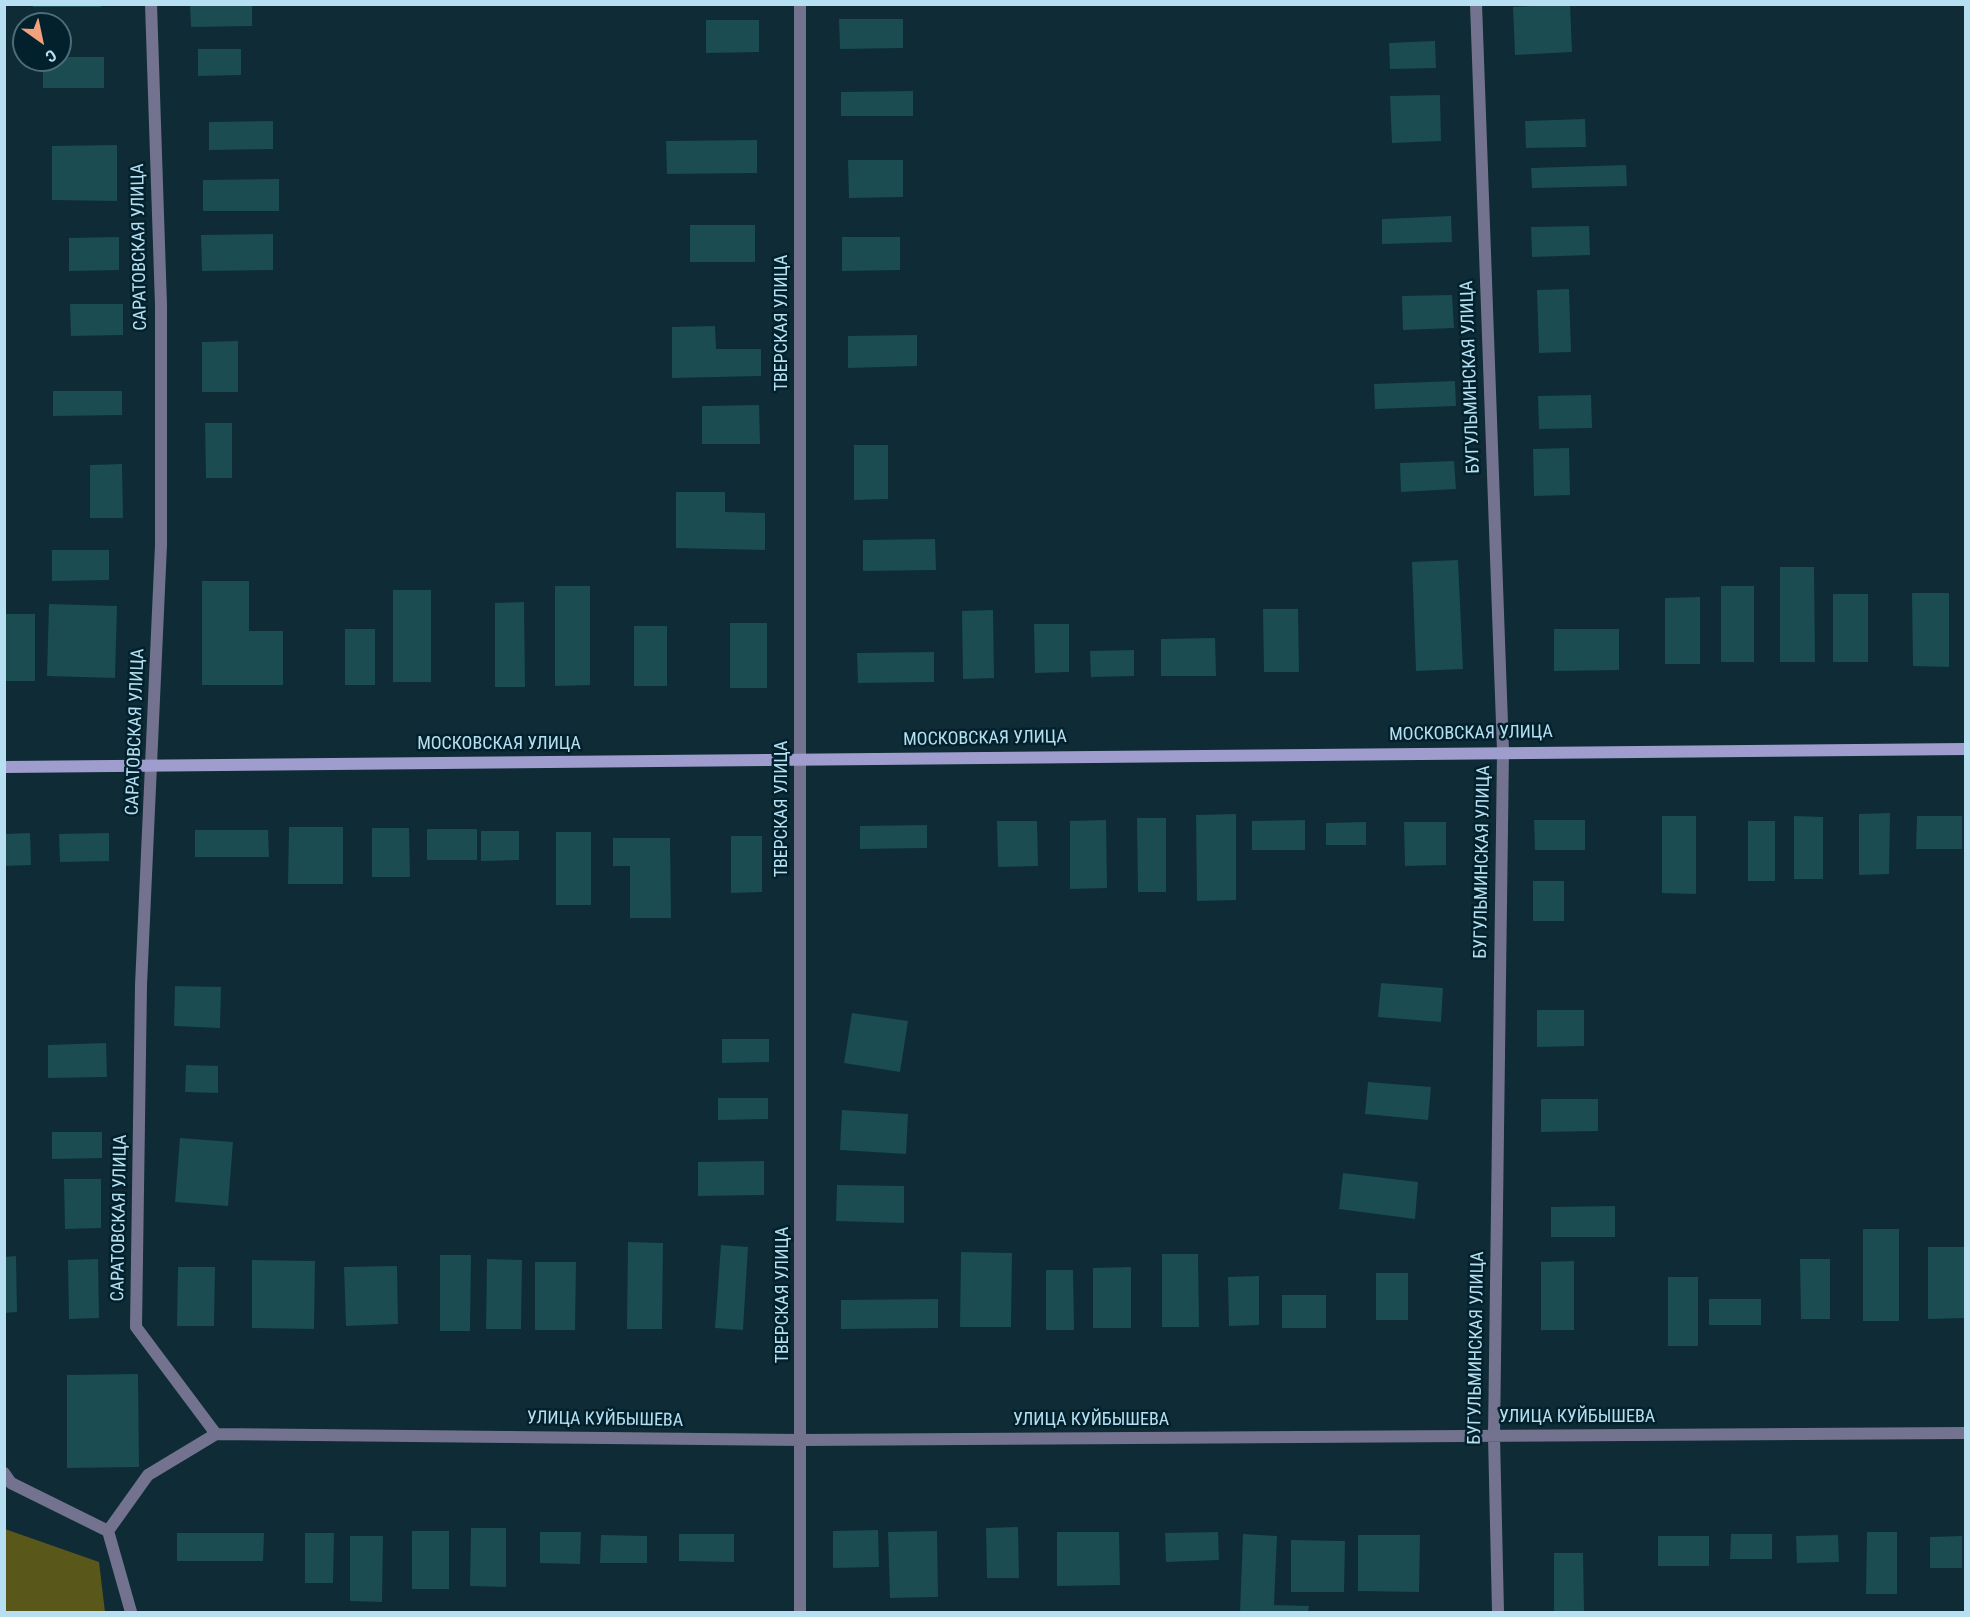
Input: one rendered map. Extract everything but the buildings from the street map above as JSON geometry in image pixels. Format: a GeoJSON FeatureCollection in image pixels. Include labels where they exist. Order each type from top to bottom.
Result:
{"type":"FeatureCollection","features":[{"type":"Feature","properties":{"kind":"street","name":"САРАТОВСКАЯ УЛИЦА"},"geometry":{"type":"LineString","coordinates":[[151,4],[161,328],[161,545],[153,764],[141,985],[136,1327],[216,1434]]}},
{"type":"Feature","properties":{"kind":"street","name":"ТВЕРСКАЯ УЛИЦА"},"geometry":{"type":"LineString","coordinates":[[800,4],[800,1612]]}},
{"type":"Feature","properties":{"kind":"street","name":"БУГУЛЬМИНСКАЯ УЛИЦА"},"geometry":{"type":"LineString","coordinates":[[1476,4],[1503,752],[1494,1436],[1498,1612]]}},
{"type":"Feature","properties":{"kind":"street","name":"МОСКОВСКАЯ УЛИЦА"},"geometry":{"type":"LineString","coordinates":[[4,767],[1965,749]]}},
{"type":"Feature","properties":{"kind":"street","name":"УЛИЦА КУЙБЫШЕВА"},"geometry":{"type":"LineString","coordinates":[[216,1434],[801,1440],[1965,1433]]}},
{"type":"Feature","properties":{"kind":"street"},"geometry":{"type":"LineString","coordinates":[[108,1531],[148,1475],[216,1434]]}},
{"type":"Feature","properties":{"kind":"street"},"geometry":{"type":"LineString","coordinates":[[4,1473],[11,1483],[108,1531],[131,1612]]}},
{"type":"Feature","properties":{"kind":"shaded area"},"geometry":{"type":"Polygon","coordinates":[[[5,1529],[99,1562],[105,1612],[5,1612],[5,1529]]]}}]}
